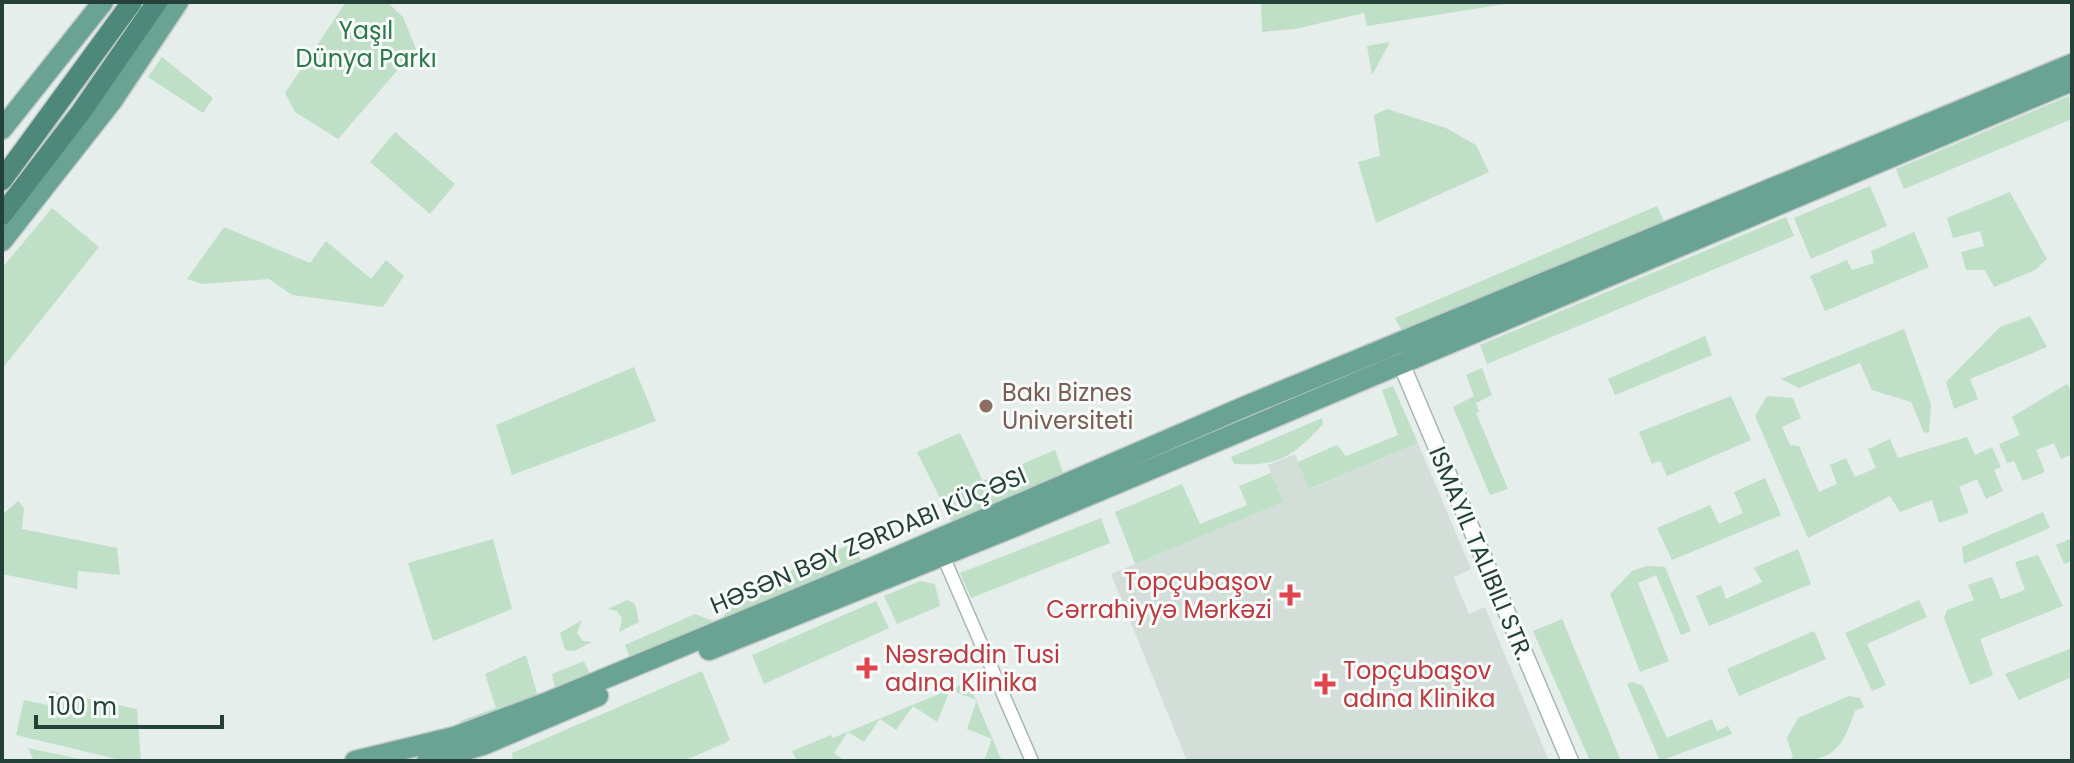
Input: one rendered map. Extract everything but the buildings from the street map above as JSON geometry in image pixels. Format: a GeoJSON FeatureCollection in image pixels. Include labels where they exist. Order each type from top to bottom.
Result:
{"type":"FeatureCollection","features":[{"type":"Feature","properties":{"kind":"highway"},"geometry":{"type":"LineString","coordinates":[[2,180],[132,2]]}},
{"type":"Feature","properties":{"kind":"highway"},"geometry":{"type":"LineString","coordinates":[[2,215],[81,112],[157,2]]}},
{"type":"Feature","properties":{"kind":"main road"},"geometry":{"type":"LineString","coordinates":[[2,129],[103,2]]}},
{"type":"Feature","properties":{"kind":"main road"},"geometry":{"type":"LineString","coordinates":[[2,241],[94,126],[178,2]]}},
{"type":"Feature","properties":{"kind":"main road"},"geometry":{"type":"LineString","coordinates":[[1397,354],[2072,64]]}},
{"type":"Feature","properties":{"kind":"main road"},"geometry":{"type":"LineString","coordinates":[[1397,354],[2072,81]]}},
{"type":"Feature","properties":{"kind":"main road","name":"HƏSƏN BƏY ZƏRDABI KÜÇƏSI"},"geometry":{"type":"LineString","coordinates":[[427,761],[484,753],[943,556],[1094,482],[1397,354]]}},
{"type":"Feature","properties":{"kind":"main road","name":"HƏSƏN BƏY ZƏRDABI KÜÇƏSI"},"geometry":{"type":"LineString","coordinates":[[355,761],[480,729],[871,568],[1074,491]]}},
{"type":"Feature","properties":{"kind":"street","name":"ISMAYIL TALIBILI STR."},"geometry":{"type":"LineString","coordinates":[[1397,354],[1570,761]]}},
{"type":"Feature","properties":{"kind":"street"},"geometry":{"type":"LineString","coordinates":[[943,556],[1032,761]]}},
{"type":"Feature","properties":{"kind":"shaded area","name":"Topçubaşov Cərrahiyyə Mərkəzi"},"geometry":{"type":"Polygon","coordinates":[[[1418,443],[1471,569],[1454,577],[1456,583],[1469,614],[1485,607],[1549,761],[1187,761],[1111,574],[1282,502],[1268,465],[1295,454],[1310,489],[1418,443]]]}},
{"type":"Feature","properties":{"kind":"green space","name":"Yaşıl Dünya Parkı"},"geometry":{"type":"Polygon","coordinates":[[[346,2],[387,2],[403,17],[416,49],[338,139],[295,112],[285,93],[346,2]]]}},
{"type":"Feature","properties":{"kind":"green space"},"geometry":{"type":"Polygon","coordinates":[[[1261,2],[1518,2],[1367,26],[1364,13],[1295,29],[1262,32],[1261,2]]]}},
{"type":"Feature","properties":{"kind":"green space"},"geometry":{"type":"Polygon","coordinates":[[[1390,42],[1372,75],[1367,46],[1390,42]]]}},
{"type":"Feature","properties":{"kind":"green space"},"geometry":{"type":"Polygon","coordinates":[[[162,57],[213,98],[203,113],[148,77],[162,57]]]}},
{"type":"Feature","properties":{"kind":"green space"},"geometry":{"type":"Polygon","coordinates":[[[2069,96],[2072,119],[1904,189],[1896,169],[2069,96]]]}},
{"type":"Feature","properties":{"kind":"green space"},"geometry":{"type":"Polygon","coordinates":[[[1387,109],[1446,128],[1476,145],[1489,172],[1376,223],[1358,162],[1380,156],[1374,115],[1387,109]]]}},
{"type":"Feature","properties":{"kind":"green space"},"geometry":{"type":"Polygon","coordinates":[[[395,132],[455,184],[430,214],[370,162],[395,132]]]}},
{"type":"Feature","properties":{"kind":"green space"},"geometry":{"type":"Polygon","coordinates":[[[1870,186],[1887,226],[1811,259],[1794,218],[1870,186]]]}},
{"type":"Feature","properties":{"kind":"green space"},"geometry":{"type":"Polygon","coordinates":[[[2010,192],[2047,259],[2035,270],[1994,287],[1985,270],[1966,270],[1961,252],[1984,246],[1980,231],[1953,238],[1947,218],[2010,192]]]}},
{"type":"Feature","properties":{"kind":"green space"},"geometry":{"type":"Polygon","coordinates":[[[1657,206],[1665,224],[1403,333],[1395,318],[1657,206]]]}},
{"type":"Feature","properties":{"kind":"green space"},"geometry":{"type":"Polygon","coordinates":[[[52,208],[99,247],[2,369],[2,268],[52,208]]]}},
{"type":"Feature","properties":{"kind":"green space"},"geometry":{"type":"Polygon","coordinates":[[[1786,217],[1794,236],[1487,364],[1480,345],[1786,217]]]}},
{"type":"Feature","properties":{"kind":"green space"},"geometry":{"type":"Polygon","coordinates":[[[224,227],[310,263],[326,241],[371,279],[386,260],[404,276],[383,307],[292,295],[269,279],[203,284],[187,279],[224,227]]]}},
{"type":"Feature","properties":{"kind":"green space"},"geometry":{"type":"Polygon","coordinates":[[[1914,232],[1929,267],[1825,311],[1810,276],[1847,260],[1852,270],[1874,263],[1871,251],[1914,232]]]}},
{"type":"Feature","properties":{"kind":"green space"},"geometry":{"type":"Polygon","coordinates":[[[2030,316],[2047,347],[1970,379],[1978,399],[1954,409],[1946,382],[2000,327],[2030,316]]]}},
{"type":"Feature","properties":{"kind":"green space"},"geometry":{"type":"Polygon","coordinates":[[[1904,329],[1931,404],[1929,432],[1924,433],[1911,402],[1872,390],[1860,363],[1799,388],[1781,379],[1904,329]]]}},
{"type":"Feature","properties":{"kind":"green space"},"geometry":{"type":"Polygon","coordinates":[[[1705,336],[1712,355],[1615,395],[1608,379],[1705,336]]]}},
{"type":"Feature","properties":{"kind":"green space"},"geometry":{"type":"Polygon","coordinates":[[[634,367],[656,421],[512,475],[496,425],[634,367]]]}},
{"type":"Feature","properties":{"kind":"green space"},"geometry":{"type":"Polygon","coordinates":[[[1482,368],[1492,395],[1476,403],[1479,412],[1476,413],[1508,489],[1490,495],[1453,407],[1474,396],[1466,375],[1482,368]]]}},
{"type":"Feature","properties":{"kind":"green space"},"geometry":{"type":"Polygon","coordinates":[[[2067,384],[2072,392],[2072,454],[2061,459],[2054,443],[2036,450],[2045,472],[2023,481],[2014,461],[2007,463],[1999,444],[2020,435],[2012,417],[2067,384]]]}},
{"type":"Feature","properties":{"kind":"green space"},"geometry":{"type":"Polygon","coordinates":[[[1393,386],[1418,443],[1309,489],[1298,462],[1337,445],[1346,456],[1398,435],[1382,390],[1393,386]]]}},
{"type":"Feature","properties":{"kind":"green space"},"geometry":{"type":"Polygon","coordinates":[[[1731,396],[1751,440],[1667,476],[1660,461],[1652,464],[1639,432],[1731,396]]]}},
{"type":"Feature","properties":{"kind":"green space"},"geometry":{"type":"Polygon","coordinates":[[[1767,396],[1793,398],[1801,418],[1782,427],[1790,445],[1799,446],[1819,492],[1837,484],[1830,465],[1846,458],[1855,477],[1876,468],[1868,449],[1890,439],[1898,458],[1967,437],[1975,455],[1992,447],[2001,467],[1994,470],[2003,491],[1986,499],[1977,479],[1959,487],[1969,513],[1939,523],[1932,500],[1900,512],[1890,496],[1808,538],[1755,416],[1767,396]]]}},
{"type":"Feature","properties":{"kind":"green space"},"geometry":{"type":"Polygon","coordinates":[[[1322,418],[1323,424],[1294,452],[1275,461],[1234,464],[1231,457],[1322,418]]]}},
{"type":"Feature","properties":{"kind":"green space"},"geometry":{"type":"Polygon","coordinates":[[[960,433],[983,481],[1055,450],[1064,475],[952,522],[917,452],[960,433]]]}},
{"type":"Feature","properties":{"kind":"green space"},"geometry":{"type":"Polygon","coordinates":[[[1271,473],[1283,502],[1135,564],[1115,512],[1182,484],[1200,524],[1247,505],[1239,486],[1271,473]]]}},
{"type":"Feature","properties":{"kind":"green space"},"geometry":{"type":"Polygon","coordinates":[[[1765,478],[1781,515],[1672,560],[1657,528],[1710,505],[1719,524],[1743,513],[1734,492],[1765,478]]]}},
{"type":"Feature","properties":{"kind":"green space"},"geometry":{"type":"Polygon","coordinates":[[[18,501],[24,508],[22,529],[117,548],[120,575],[78,571],[77,589],[2,574],[2,515],[18,501]]]}},
{"type":"Feature","properties":{"kind":"green space"},"geometry":{"type":"Polygon","coordinates":[[[2043,512],[2050,528],[1964,564],[1962,547],[2043,512]]]}},
{"type":"Feature","properties":{"kind":"green space"},"geometry":{"type":"Polygon","coordinates":[[[1101,518],[1110,543],[971,598],[960,573],[1101,518]]]}},
{"type":"Feature","properties":{"kind":"green space"},"geometry":{"type":"Polygon","coordinates":[[[2072,538],[2072,561],[2064,564],[2056,545],[2072,538]]]}},
{"type":"Feature","properties":{"kind":"green space"},"geometry":{"type":"Polygon","coordinates":[[[493,539],[512,609],[433,641],[408,563],[493,539]]]}},
{"type":"Feature","properties":{"kind":"green space"},"geometry":{"type":"Polygon","coordinates":[[[853,543],[862,562],[722,619],[730,605],[743,599],[741,592],[853,543]]]}},
{"type":"Feature","properties":{"kind":"green space"},"geometry":{"type":"Polygon","coordinates":[[[1798,549],[1811,584],[1709,626],[1696,596],[1721,585],[1726,599],[1762,582],[1754,568],[1798,549]]]}},
{"type":"Feature","properties":{"kind":"green space"},"geometry":{"type":"Polygon","coordinates":[[[2038,555],[2063,606],[1980,639],[1993,675],[1970,685],[1944,618],[1947,610],[1974,600],[1968,585],[1992,577],[2001,599],[2025,590],[2015,562],[2038,555]]]}},
{"type":"Feature","properties":{"kind":"green space"},"geometry":{"type":"Polygon","coordinates":[[[1647,566],[1665,567],[1691,631],[1681,635],[1656,575],[1638,583],[1669,661],[1640,672],[1610,594],[1632,571],[1647,566]]]}},
{"type":"Feature","properties":{"kind":"green space"},"geometry":{"type":"Polygon","coordinates":[[[920,581],[935,584],[940,606],[897,624],[884,596],[920,581]]]}},
{"type":"Feature","properties":{"kind":"green space"},"geometry":{"type":"Polygon","coordinates":[[[627,600],[635,604],[639,622],[619,632],[622,618],[617,611],[608,609],[627,600]]]}},
{"type":"Feature","properties":{"kind":"green space"},"geometry":{"type":"Polygon","coordinates":[[[1919,600],[1927,617],[1867,644],[1886,685],[1872,691],[1845,633],[1919,600]]]}},
{"type":"Feature","properties":{"kind":"green space"},"geometry":{"type":"Polygon","coordinates":[[[876,601],[889,628],[764,684],[752,655],[876,601]]]}},
{"type":"Feature","properties":{"kind":"green space"},"geometry":{"type":"Polygon","coordinates":[[[695,614],[713,621],[630,658],[625,645],[695,614]]]}},
{"type":"Feature","properties":{"kind":"green space"},"geometry":{"type":"Polygon","coordinates":[[[1562,619],[1621,761],[1590,761],[1533,631],[1562,619]]]}},
{"type":"Feature","properties":{"kind":"green space"},"geometry":{"type":"Polygon","coordinates":[[[582,620],[577,633],[583,641],[592,642],[574,651],[565,650],[560,633],[582,620]]]}},
{"type":"Feature","properties":{"kind":"green space"},"geometry":{"type":"Polygon","coordinates":[[[1814,631],[1826,659],[1739,696],[1727,669],[1814,631]]]}},
{"type":"Feature","properties":{"kind":"green space"},"geometry":{"type":"Polygon","coordinates":[[[2072,648],[2072,677],[2019,700],[2005,674],[2072,648]]]}},
{"type":"Feature","properties":{"kind":"green space"},"geometry":{"type":"Polygon","coordinates":[[[526,655],[539,700],[462,728],[460,721],[496,708],[485,674],[526,655]]]}},
{"type":"Feature","properties":{"kind":"green space"},"geometry":{"type":"Polygon","coordinates":[[[584,661],[590,674],[555,688],[552,674],[584,661]]]}},
{"type":"Feature","properties":{"kind":"green space"},"geometry":{"type":"Polygon","coordinates":[[[702,671],[730,740],[725,743],[683,761],[513,761],[512,753],[702,671]]]}},
{"type":"Feature","properties":{"kind":"green space"},"geometry":{"type":"Polygon","coordinates":[[[968,682],[976,699],[950,690],[937,722],[913,706],[896,730],[880,719],[864,742],[848,732],[834,753],[845,761],[797,761],[792,751],[831,735],[833,738],[968,682]]]}},
{"type":"Feature","properties":{"kind":"green space"},"geometry":{"type":"Polygon","coordinates":[[[1632,682],[1643,686],[1667,738],[1712,719],[1717,731],[1728,726],[1732,734],[1660,761],[1627,684],[1632,682]]]}},
{"type":"Feature","properties":{"kind":"green space"},"geometry":{"type":"Polygon","coordinates":[[[51,691],[137,709],[141,761],[125,761],[16,735],[24,700],[48,705],[51,691]]]}},
{"type":"Feature","properties":{"kind":"green space"},"geometry":{"type":"Polygon","coordinates":[[[1849,696],[1860,698],[1864,707],[1855,711],[1839,745],[1825,756],[1788,761],[1793,757],[1787,738],[1798,718],[1849,696]]]}},
{"type":"Feature","properties":{"kind":"green space"},"geometry":{"type":"Polygon","coordinates":[[[976,702],[1002,761],[984,761],[992,739],[967,729],[976,702]]]}},
{"type":"Feature","properties":{"kind":"green space"},"geometry":{"type":"Polygon","coordinates":[[[28,748],[89,761],[34,761],[28,748]]]}},
{"type":"Feature","properties":{"kind":"place","name":"Bakı Biznes Universiteti"},"geometry":{"type":"Point","coordinates":[986,406]}},
{"type":"Feature","properties":{"kind":"place","name":"Topçubaşov Cərrahiyyə Mərkəzi"},"geometry":{"type":"Point","coordinates":[1290,595]}},
{"type":"Feature","properties":{"kind":"place","name":"Nəsrəddin Tusi adına Klinika"},"geometry":{"type":"Point","coordinates":[867,668]}},
{"type":"Feature","properties":{"kind":"place","name":"Topçubaşov adına Klinika"},"geometry":{"type":"Point","coordinates":[1325,684]}}]}
